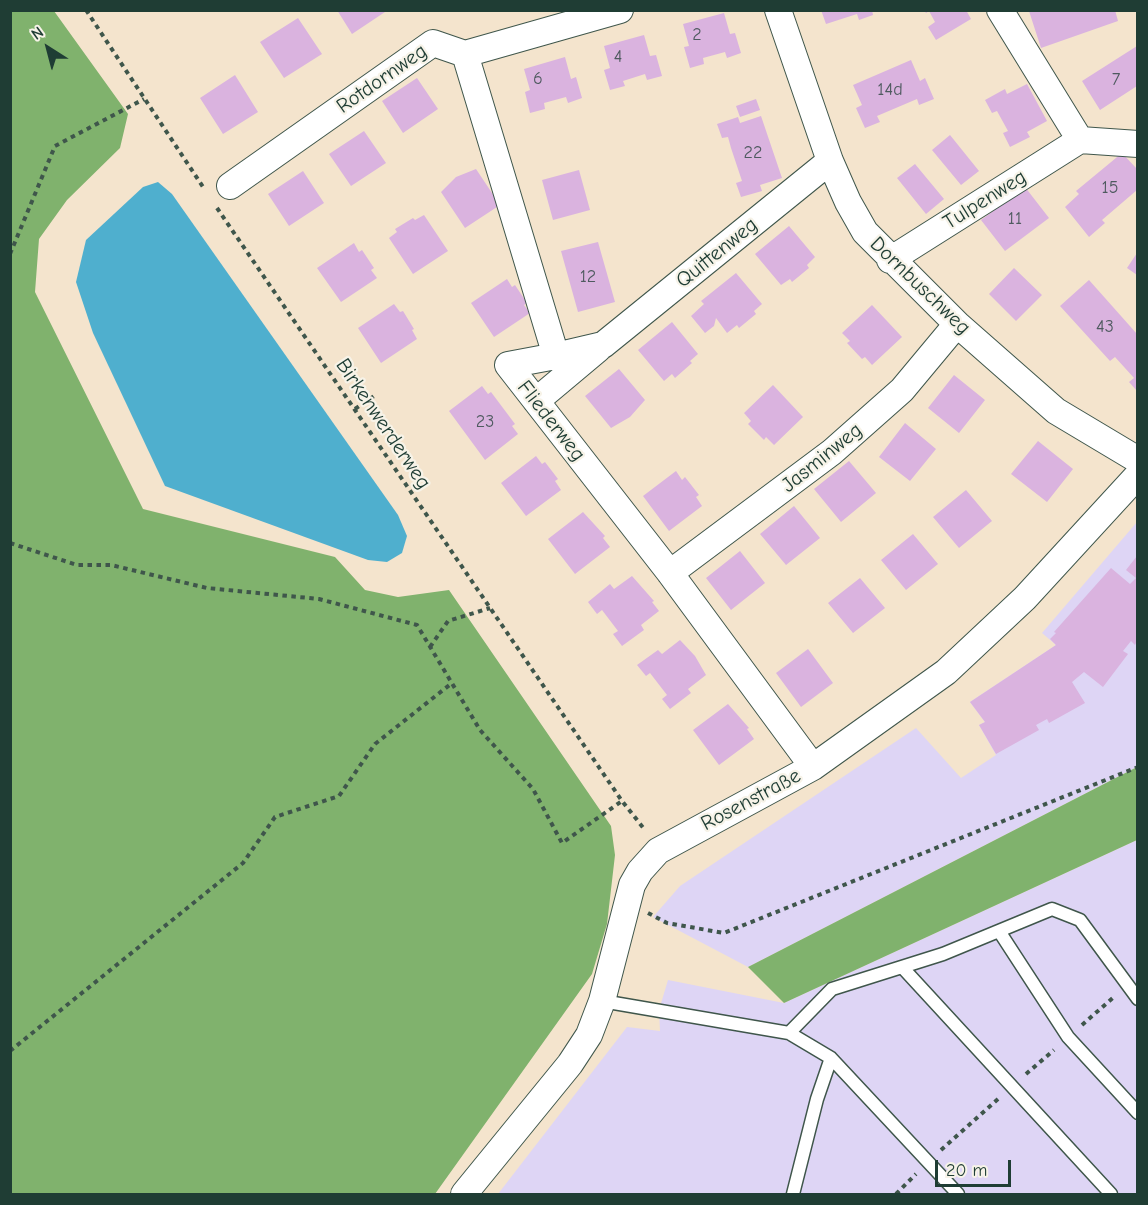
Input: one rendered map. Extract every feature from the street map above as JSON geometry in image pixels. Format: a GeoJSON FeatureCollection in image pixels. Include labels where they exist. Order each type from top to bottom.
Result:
{"type":"FeatureCollection","features":[{"type":"Feature","properties":{"kind":"street"},"geometry":{"type":"LineString","coordinates":[[465,54],[620,10]]}},
{"type":"Feature","properties":{"kind":"street","name":"Dornbuschweg"},"geometry":{"type":"LineString","coordinates":[[778,10],[830,161],[848,202],[865,232],[890,260],[957,324],[1056,411],[1137,460]]}},
{"type":"Feature","properties":{"kind":"street"},"geometry":{"type":"LineString","coordinates":[[1000,10],[1080,140],[1137,144]]}},
{"type":"Feature","properties":{"kind":"street","name":"Rotdornweg"},"geometry":{"type":"LineString","coordinates":[[230,186],[433,43],[465,54]]}},
{"type":"Feature","properties":{"kind":"street","name":"Fliederweg"},"geometry":{"type":"LineString","coordinates":[[465,54],[556,356],[508,365],[670,573],[813,767]]}},
{"type":"Feature","properties":{"kind":"street","name":"Tulpenweg"},"geometry":{"type":"LineString","coordinates":[[890,260],[1080,140]]}},
{"type":"Feature","properties":{"kind":"street","name":"Quittenweg"},"geometry":{"type":"LineString","coordinates":[[536,401],[830,161]]}},
{"type":"Feature","properties":{"kind":"street","name":"Jasminweg"},"geometry":{"type":"LineString","coordinates":[[670,573],[832,452],[902,390],[957,324]]}},
{"type":"Feature","properties":{"kind":"street","name":"Quittenweg"},"geometry":{"type":"LineString","coordinates":[[556,356],[603,345]]}},
{"type":"Feature","properties":{"kind":"street","name":"Rosenstraße"},"geometry":{"type":"LineString","coordinates":[[464,1194],[570,1064],[589,1035],[602,1000],[636,878],[658,850],[813,767],[946,672],[1025,598],[1137,475]]}},
{"type":"Feature","properties":{"kind":"lane"},"geometry":{"type":"LineString","coordinates":[[789,1033],[832,989],[902,967],[1052,909],[1080,920],[1137,999]]}},
{"type":"Feature","properties":{"kind":"lane"},"geometry":{"type":"LineString","coordinates":[[999,931],[1068,1037],[1137,1113]]}},
{"type":"Feature","properties":{"kind":"lane"},"geometry":{"type":"LineString","coordinates":[[902,967],[1111,1194]]}},
{"type":"Feature","properties":{"kind":"lane"},"geometry":{"type":"LineString","coordinates":[[602,1000],[789,1033],[831,1058],[958,1194]]}},
{"type":"Feature","properties":{"kind":"lane"},"geometry":{"type":"LineString","coordinates":[[793,1194],[817,1099],[831,1058]]}},
{"type":"Feature","properties":{"kind":"path","name":"Birkenwerderweg"},"geometry":{"type":"LineString","coordinates":[[86,10],[163,128],[354,409],[622,801],[634,814],[658,850]]}},
{"type":"Feature","properties":{"kind":"path"},"geometry":{"type":"LineString","coordinates":[[10,254],[55,146],[144,99]]}},
{"type":"Feature","properties":{"kind":"path"},"geometry":{"type":"LineString","coordinates":[[354,409],[377,394]]}},
{"type":"Feature","properties":{"kind":"path"},"geometry":{"type":"LineString","coordinates":[[10,543],[77,565],[111,565],[207,588],[330,602],[417,625],[480,730],[533,789],[562,843],[622,801]]}},
{"type":"Feature","properties":{"kind":"path"},"geometry":{"type":"LineString","coordinates":[[430,647],[448,621],[490,608]]}},
{"type":"Feature","properties":{"kind":"path"},"geometry":{"type":"LineString","coordinates":[[10,1051],[243,863],[276,818],[339,796],[375,744],[452,683]]}},
{"type":"Feature","properties":{"kind":"path"},"geometry":{"type":"LineString","coordinates":[[628,903],[667,923],[724,933],[1137,767]]}},
{"type":"Feature","properties":{"kind":"shaded area"},"geometry":{"type":"Polygon","coordinates":[[[1137,522],[1137,767],[748,967],[653,917],[680,886],[916,728],[961,778],[996,755],[979,725],[985,722],[970,702],[1056,645],[1042,633],[1137,522]]]}},
{"type":"Feature","properties":{"kind":"shaded area"},"geometry":{"type":"Polygon","coordinates":[[[1137,840],[1137,1194],[498,1194],[627,1027],[660,1031],[659,1010],[668,980],[784,1003],[1137,840]]]}},
{"type":"Feature","properties":{"kind":"green space"},"geometry":{"type":"Polygon","coordinates":[[[10,11],[54,11],[128,114],[120,148],[67,200],[39,239],[35,292],[143,509],[335,557],[365,590],[398,597],[449,590],[611,826],[615,855],[607,924],[592,974],[435,1194],[11,1194],[10,11]]]}},
{"type":"Feature","properties":{"kind":"green space"},"geometry":{"type":"Polygon","coordinates":[[[1137,767],[1137,840],[784,1003],[748,967],[1137,767]]]}},
{"type":"Feature","properties":{"kind":"water"},"geometry":{"type":"Polygon","coordinates":[[[158,182],[172,194],[398,515],[407,536],[402,553],[387,562],[368,560],[165,486],[93,333],[76,282],[86,240],[143,187],[158,182]]]}},
{"type":"Feature","properties":{"kind":"building"},"geometry":{"type":"Polygon","coordinates":[[[337,10],[388,10],[352,34],[337,10]]]}},
{"type":"Feature","properties":{"kind":"building"},"geometry":{"type":"Polygon","coordinates":[[[821,10],[872,10],[873,15],[859,20],[857,14],[826,24],[821,10]]]}},
{"type":"Feature","properties":{"kind":"building"},"geometry":{"type":"Polygon","coordinates":[[[924,10],[966,10],[971,19],[936,40],[928,27],[935,22],[929,11],[926,13],[924,10]]]}},
{"type":"Feature","properties":{"kind":"building"},"geometry":{"type":"Polygon","coordinates":[[[1115,10],[1118,21],[1041,48],[1029,11],[1115,10]]]}},
{"type":"Feature","properties":{"kind":"building"},"geometry":{"type":"Polygon","coordinates":[[[724,13],[730,34],[735,33],[741,53],[727,58],[725,52],[703,58],[704,64],[690,68],[684,47],[689,46],[683,24],[724,13]]]}},
{"type":"Feature","properties":{"kind":"building"},"geometry":{"type":"Polygon","coordinates":[[[298,18],[322,54],[284,78],[260,42],[298,18]]]}},
{"type":"Feature","properties":{"kind":"building"},"geometry":{"type":"Polygon","coordinates":[[[644,35],[650,56],[656,55],[662,76],[647,80],[645,74],[623,81],[625,86],[610,90],[604,70],[610,68],[604,46],[644,35]]]}},
{"type":"Feature","properties":{"kind":"building"},"geometry":{"type":"Polygon","coordinates":[[[1137,46],[1137,86],[1100,110],[1082,81],[1137,46]]]}},
{"type":"Feature","properties":{"kind":"building"},"geometry":{"type":"Polygon","coordinates":[[[565,57],[571,79],[576,77],[582,98],[568,103],[566,97],[544,103],[545,109],[530,113],[525,92],[530,90],[524,69],[565,57]]]}},
{"type":"Feature","properties":{"kind":"building"},"geometry":{"type":"Polygon","coordinates":[[[911,60],[920,81],[925,78],[934,99],[919,105],[917,99],[877,116],[880,122],[865,128],[856,108],[862,105],[853,85],[911,60]]]}},
{"type":"Feature","properties":{"kind":"building"},"geometry":{"type":"Polygon","coordinates":[[[235,75],[258,112],[223,134],[200,98],[235,75]]]}},
{"type":"Feature","properties":{"kind":"building"},"geometry":{"type":"Polygon","coordinates":[[[417,78],[438,109],[403,133],[382,101],[417,78]]]}},
{"type":"Feature","properties":{"kind":"building"},"geometry":{"type":"Polygon","coordinates":[[[1027,84],[1047,121],[1027,132],[1030,137],[1010,147],[1003,133],[1008,131],[997,111],[992,113],[985,100],[1005,89],[1007,94],[1027,84]]]}},
{"type":"Feature","properties":{"kind":"building"},"geometry":{"type":"Polygon","coordinates":[[[756,99],[760,110],[740,117],[736,106],[756,99]]]}},
{"type":"Feature","properties":{"kind":"building"},"geometry":{"type":"Polygon","coordinates":[[[761,116],[782,178],[760,185],[762,191],[741,197],[736,183],[742,181],[728,137],[722,138],[717,124],[738,117],[740,123],[761,116]]]}},
{"type":"Feature","properties":{"kind":"building"},"geometry":{"type":"Polygon","coordinates":[[[364,131],[386,163],[351,186],[329,154],[364,131]]]}},
{"type":"Feature","properties":{"kind":"building"},"geometry":{"type":"Polygon","coordinates":[[[950,135],[979,171],[961,185],[932,150],[950,135]]]}},
{"type":"Feature","properties":{"kind":"building"},"geometry":{"type":"Polygon","coordinates":[[[1122,153],[1137,169],[1137,190],[1102,220],[1105,223],[1089,237],[1065,207],[1079,194],[1076,191],[1122,153]]]}},
{"type":"Feature","properties":{"kind":"building"},"geometry":{"type":"Polygon","coordinates":[[[915,164],[944,199],[926,214],[897,178],[915,164]]]}},
{"type":"Feature","properties":{"kind":"building"},"geometry":{"type":"Polygon","coordinates":[[[476,169],[500,205],[465,228],[441,192],[456,177],[476,169]]]}},
{"type":"Feature","properties":{"kind":"building"},"geometry":{"type":"Polygon","coordinates":[[[579,170],[590,210],[553,220],[542,180],[579,170]]]}},
{"type":"Feature","properties":{"kind":"building"},"geometry":{"type":"Polygon","coordinates":[[[303,171],[324,203],[289,226],[268,194],[303,171]]]}},
{"type":"Feature","properties":{"kind":"building"},"geometry":{"type":"Polygon","coordinates":[[[1025,187],[1049,218],[1005,251],[981,220],[1025,187]]]}},
{"type":"Feature","properties":{"kind":"building"},"geometry":{"type":"Polygon","coordinates":[[[424,215],[448,251],[413,274],[389,238],[397,232],[395,229],[413,218],[415,220],[424,215]]]}},
{"type":"Feature","properties":{"kind":"building"},"geometry":{"type":"Polygon","coordinates":[[[789,226],[815,257],[807,265],[809,268],[792,282],[790,279],[781,285],[755,254],[789,226]]]}},
{"type":"Feature","properties":{"kind":"building"},"geometry":{"type":"Polygon","coordinates":[[[598,242],[615,302],[578,312],[561,251],[598,242]]]}},
{"type":"Feature","properties":{"kind":"building"},"geometry":{"type":"Polygon","coordinates":[[[354,243],[359,252],[362,250],[374,268],[371,270],[377,278],[341,302],[317,268],[354,243]]]}},
{"type":"Feature","properties":{"kind":"building"},"geometry":{"type":"Polygon","coordinates":[[[1137,253],[1137,275],[1127,268],[1137,253]]]}},
{"type":"Feature","properties":{"kind":"building"},"geometry":{"type":"Polygon","coordinates":[[[1014,268],[1042,295],[1016,321],[989,294],[1014,268]]]}},
{"type":"Feature","properties":{"kind":"building"},"geometry":{"type":"Polygon","coordinates":[[[736,273],[762,304],[754,311],[756,314],[739,328],[737,325],[727,333],[716,318],[714,326],[705,333],[691,316],[704,304],[701,301],[736,273]]]}},
{"type":"Feature","properties":{"kind":"building"},"geometry":{"type":"Polygon","coordinates":[[[507,279],[512,287],[515,285],[527,303],[524,305],[530,313],[494,337],[471,303],[507,279]]]}},
{"type":"Feature","properties":{"kind":"building"},"geometry":{"type":"Polygon","coordinates":[[[1089,280],[1137,334],[1137,391],[1129,382],[1134,378],[1115,357],[1110,361],[1060,306],[1089,280]]]}},
{"type":"Feature","properties":{"kind":"building"},"geometry":{"type":"Polygon","coordinates":[[[394,304],[400,312],[403,311],[417,339],[381,363],[358,328],[394,304]]]}},
{"type":"Feature","properties":{"kind":"building"},"geometry":{"type":"Polygon","coordinates":[[[872,305],[902,337],[872,365],[865,357],[862,359],[847,343],[850,341],[842,333],[872,305]]]}},
{"type":"Feature","properties":{"kind":"building"},"geometry":{"type":"Polygon","coordinates":[[[672,322],[698,354],[690,361],[692,363],[675,378],[672,374],[664,381],[638,350],[672,322]]]}},
{"type":"Feature","properties":{"kind":"building"},"geometry":{"type":"Polygon","coordinates":[[[619,369],[645,400],[630,417],[611,428],[585,396],[619,369]]]}},
{"type":"Feature","properties":{"kind":"building"},"geometry":{"type":"Polygon","coordinates":[[[954,375],[985,400],[959,433],[928,408],[954,375]]]}},
{"type":"Feature","properties":{"kind":"building"},"geometry":{"type":"Polygon","coordinates":[[[773,385],[803,417],[774,445],[766,437],[764,440],[748,424],[751,421],[744,413],[773,385]]]}},
{"type":"Feature","properties":{"kind":"building"},"geometry":{"type":"Polygon","coordinates":[[[482,386],[488,394],[491,392],[515,424],[512,426],[518,434],[485,460],[449,411],[482,386]]]}},
{"type":"Feature","properties":{"kind":"building"},"geometry":{"type":"Polygon","coordinates":[[[905,423],[936,449],[910,481],[879,457],[905,423]]]}},
{"type":"Feature","properties":{"kind":"building"},"geometry":{"type":"Polygon","coordinates":[[[1038,441],[1073,469],[1047,502],[1011,474],[1038,441]]]}},
{"type":"Feature","properties":{"kind":"building"},"geometry":{"type":"Polygon","coordinates":[[[536,456],[542,464],[545,462],[558,479],[555,481],[561,490],[526,516],[501,483],[536,456]]]}},
{"type":"Feature","properties":{"kind":"building"},"geometry":{"type":"Polygon","coordinates":[[[849,461],[876,493],[841,522],[814,489],[849,461]]]}},
{"type":"Feature","properties":{"kind":"building"},"geometry":{"type":"Polygon","coordinates":[[[676,471],[682,480],[685,477],[699,495],[696,497],[702,506],[669,531],[643,496],[676,471]]]}},
{"type":"Feature","properties":{"kind":"building"},"geometry":{"type":"Polygon","coordinates":[[[966,490],[992,521],[959,548],[933,517],[966,490]]]}},
{"type":"Feature","properties":{"kind":"building"},"geometry":{"type":"Polygon","coordinates":[[[794,506],[820,538],[786,565],[760,534],[794,506]]]}},
{"type":"Feature","properties":{"kind":"building"},"geometry":{"type":"Polygon","coordinates":[[[583,512],[605,536],[603,538],[610,547],[575,574],[548,539],[583,512]]]}},
{"type":"Feature","properties":{"kind":"building"},"geometry":{"type":"Polygon","coordinates":[[[913,534],[938,564],[906,590],[881,560],[913,534]]]}},
{"type":"Feature","properties":{"kind":"building"},"geometry":{"type":"Polygon","coordinates":[[[740,551],[765,583],[731,610],[706,578],[740,551]]]}},
{"type":"Feature","properties":{"kind":"building"},"geometry":{"type":"Polygon","coordinates":[[[1137,556],[1137,641],[1135,645],[1131,641],[1123,651],[1128,654],[1103,687],[1084,672],[1072,682],[1085,703],[1049,723],[1047,719],[1036,725],[1039,730],[996,754],[979,725],[985,722],[970,702],[1056,645],[1050,639],[1056,633],[1054,632],[1111,568],[1130,584],[1136,578],[1126,570],[1137,556]]]}},
{"type":"Feature","properties":{"kind":"building"},"geometry":{"type":"Polygon","coordinates":[[[632,576],[654,601],[652,602],[659,611],[641,625],[644,630],[622,646],[613,634],[618,631],[602,610],[597,614],[588,602],[610,584],[614,589],[632,576]]]}},
{"type":"Feature","properties":{"kind":"building"},"geometry":{"type":"Polygon","coordinates":[[[860,578],[885,608],[853,633],[828,603],[860,578]]]}},
{"type":"Feature","properties":{"kind":"building"},"geometry":{"type":"Polygon","coordinates":[[[680,640],[695,656],[706,675],[688,689],[691,693],[670,709],[662,699],[667,695],[650,673],[646,676],[637,665],[658,650],[662,654],[680,640]]]}},
{"type":"Feature","properties":{"kind":"building"},"geometry":{"type":"Polygon","coordinates":[[[808,649],[833,683],[801,707],[776,673],[808,649]]]}},
{"type":"Feature","properties":{"kind":"building"},"geometry":{"type":"Polygon","coordinates":[[[728,704],[749,728],[747,729],[754,739],[719,765],[693,730],[728,704]]]}}]}
